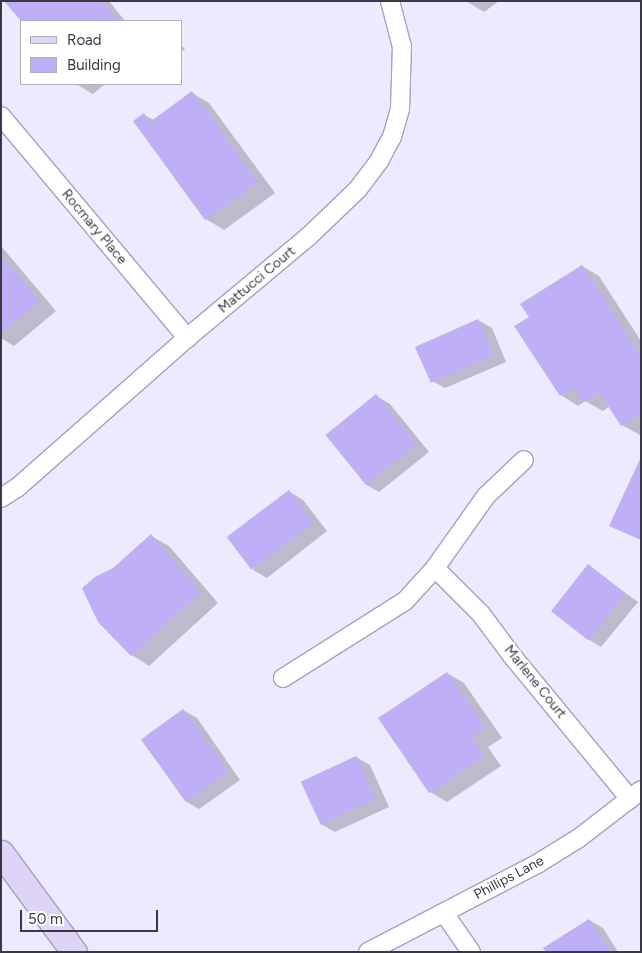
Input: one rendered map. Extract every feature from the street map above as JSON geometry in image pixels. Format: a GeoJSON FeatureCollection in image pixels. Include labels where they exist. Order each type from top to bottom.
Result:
{"type":"FeatureCollection","features":[{"type":"Feature","properties":{"kind":"main road"},"geometry":{"type":"LineString","coordinates":[[1,852],[74,952]]}},
{"type":"Feature","properties":{"kind":"street","name":"Mattucci Court"},"geometry":{"type":"LineString","coordinates":[[1,498],[18,487],[187,338],[338,210],[358,189],[379,161],[392,137],[400,109],[402,48],[390,1]]}},
{"type":"Feature","properties":{"kind":"street","name":"Rocmary Place"},"geometry":{"type":"LineString","coordinates":[[1,116],[187,338]]}},
{"type":"Feature","properties":{"kind":"street"},"geometry":{"type":"LineString","coordinates":[[283,678],[405,601],[435,568],[486,496],[524,460]]}},
{"type":"Feature","properties":{"kind":"street","name":"Marlene Court"},"geometry":{"type":"LineString","coordinates":[[435,568],[481,614],[513,657],[636,794]]}},
{"type":"Feature","properties":{"kind":"street","name":"Phillips Lane"},"geometry":{"type":"LineString","coordinates":[[368,952],[444,913],[571,843],[636,794]]}},
{"type":"Feature","properties":{"kind":"street"},"geometry":{"type":"LineString","coordinates":[[444,913],[470,952]]}},
{"type":"Feature","properties":{"kind":"building"},"geometry":{"type":"Polygon","coordinates":[[[4,1],[101,1],[117,20],[20,20],[4,1]]]}},
{"type":"Feature","properties":{"kind":"building"},"geometry":{"type":"Polygon","coordinates":[[[192,91],[258,182],[205,220],[133,121],[144,113],[150,122],[192,91]]]}},
{"type":"Feature","properties":{"kind":"building"},"geometry":{"type":"Polygon","coordinates":[[[1,256],[39,301],[1,332],[1,256]]]}},
{"type":"Feature","properties":{"kind":"building"},"geometry":{"type":"Polygon","coordinates":[[[582,265],[641,356],[641,413],[621,426],[599,392],[584,402],[574,387],[560,396],[514,326],[529,317],[520,304],[582,265]]]}},
{"type":"Feature","properties":{"kind":"building"},"geometry":{"type":"Polygon","coordinates":[[[478,319],[494,355],[431,383],[415,347],[478,319]]]}},
{"type":"Feature","properties":{"kind":"building"},"geometry":{"type":"Polygon","coordinates":[[[376,394],[416,444],[366,485],[325,435],[376,394]]]}},
{"type":"Feature","properties":{"kind":"building"},"geometry":{"type":"Polygon","coordinates":[[[641,457],[641,540],[609,526],[641,457]]]}},
{"type":"Feature","properties":{"kind":"building"},"geometry":{"type":"Polygon","coordinates":[[[289,490],[314,523],[251,570],[227,537],[289,490]]]}},
{"type":"Feature","properties":{"kind":"building"},"geometry":{"type":"Polygon","coordinates":[[[151,534],[201,592],[131,656],[98,622],[82,588],[95,577],[113,568],[151,534]]]}},
{"type":"Feature","properties":{"kind":"building"},"geometry":{"type":"Polygon","coordinates":[[[588,564],[625,593],[588,640],[551,611],[588,564]]]}},
{"type":"Feature","properties":{"kind":"building"},"geometry":{"type":"Polygon","coordinates":[[[447,672],[485,727],[471,737],[484,755],[429,793],[378,718],[447,672]]]}},
{"type":"Feature","properties":{"kind":"building"},"geometry":{"type":"Polygon","coordinates":[[[183,709],[228,771],[186,802],[141,740],[183,709]]]}},
{"type":"Feature","properties":{"kind":"building"},"geometry":{"type":"Polygon","coordinates":[[[356,756],[376,799],[321,824],[301,782],[356,756]]]}},
{"type":"Feature","properties":{"kind":"building"},"geometry":{"type":"Polygon","coordinates":[[[589,919],[610,952],[546,952],[543,948],[589,919]]]}}]}
